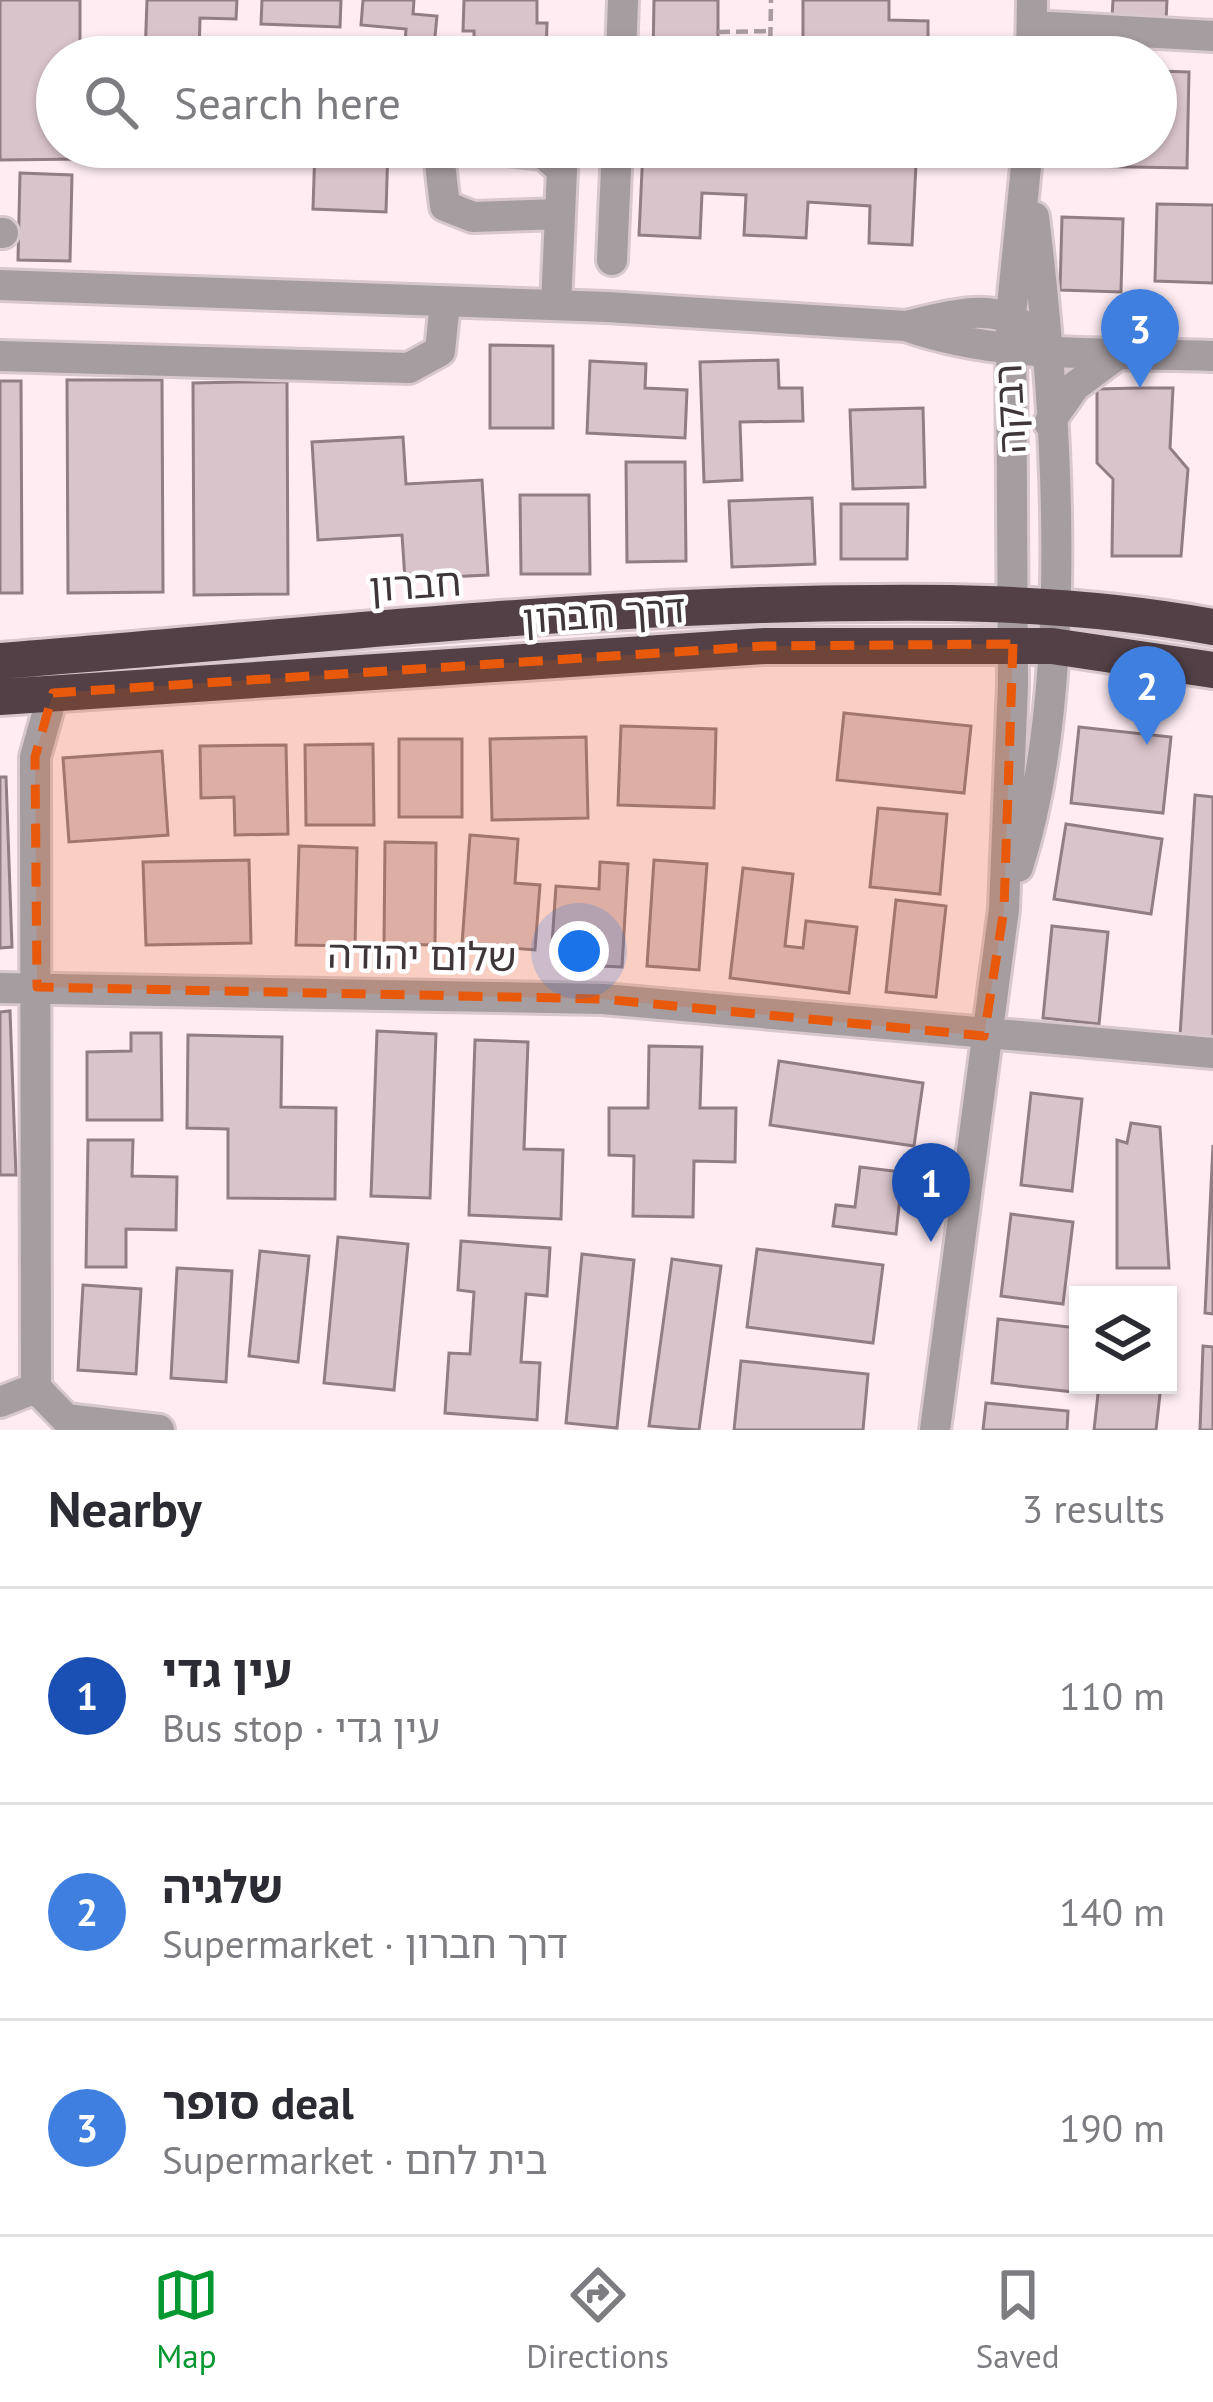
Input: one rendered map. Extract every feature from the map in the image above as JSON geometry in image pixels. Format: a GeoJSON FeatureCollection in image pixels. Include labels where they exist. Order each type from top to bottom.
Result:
{"type":"FeatureCollection","features":[{"type":"Feature","properties":{"kind":"highway","name":"חברון"},"geometry":{"type":"LineString","coordinates":[[0,661],[674,608],[1054,604]]}},
{"type":"Feature","properties":{"kind":"highway"},"geometry":{"type":"LineString","coordinates":[[1054,604],[1213,627]]}},
{"type":"Feature","properties":{"kind":"highway","name":"דרך חברון"},"geometry":{"type":"LineString","coordinates":[[0,697],[670,650],[1013,644],[1213,670]]}},
{"type":"Feature","properties":{"kind":"street"},"geometry":{"type":"LineString","coordinates":[[622,36],[623,0]]}},
{"type":"Feature","properties":{"kind":"street"},"geometry":{"type":"LineString","coordinates":[[1032,28],[1213,36]]}},
{"type":"Feature","properties":{"kind":"street"},"geometry":{"type":"LineString","coordinates":[[441,168],[445,206],[473,217],[560,214]]}},
{"type":"Feature","properties":{"kind":"street"},"geometry":{"type":"LineString","coordinates":[[556,305],[560,168]]}},
{"type":"Feature","properties":{"kind":"street"},"geometry":{"type":"LineString","coordinates":[[612,260],[616,168]]}},
{"type":"Feature","properties":{"kind":"street","name":"רבקה"},"geometry":{"type":"LineString","coordinates":[[1004,909],[1013,644],[1010,348],[1027,168]]}},
{"type":"Feature","properties":{"kind":"street","name":"רבקה"},"geometry":{"type":"LineString","coordinates":[[1004,909],[1043,763],[1054,604],[1045,350],[1029,168]]}},
{"type":"Feature","properties":{"kind":"street"},"geometry":{"type":"LineString","coordinates":[[0,285],[132,286],[556,305],[906,326],[972,313],[1011,316],[1045,350]]}},
{"type":"Feature","properties":{"kind":"street"},"geometry":{"type":"LineString","coordinates":[[0,356],[409,368],[440,351],[446,303]]}},
{"type":"Feature","properties":{"kind":"street"},"geometry":{"type":"LineString","coordinates":[[906,326],[947,340],[1010,348],[1213,356]]}},
{"type":"Feature","properties":{"kind":"street"},"geometry":{"type":"LineString","coordinates":[[1049,423],[1075,386],[1121,352]]}},
{"type":"Feature","properties":{"kind":"street"},"geometry":{"type":"LineString","coordinates":[[52,693],[35,757],[36,1388],[66,1418],[159,1430]]}},
{"type":"Feature","properties":{"kind":"street"},"geometry":{"type":"LineString","coordinates":[[935,1430],[1004,909]]}},
{"type":"Feature","properties":{"kind":"street","name":"שלום יהודה"},"geometry":{"type":"LineString","coordinates":[[0,988],[603,999],[1213,1053]]}},
{"type":"Feature","properties":{"kind":"street"},"geometry":{"type":"LineString","coordinates":[[0,1402],[36,1388]]}},
{"type":"Feature","properties":{"kind":"path"},"geometry":{"type":"LineString","coordinates":[[770,36],[771,0]]}},
{"type":"Feature","properties":{"kind":"path"},"geometry":{"type":"LineString","coordinates":[[718,32],[770,32]]}},
{"type":"Feature","properties":{"kind":"highlighted area"},"geometry":{"type":"Polygon","coordinates":[[[1013,644],[1004,909],[984,1036],[603,999],[37,987],[35,757],[53,693],[765,646],[1013,644]]]}},
{"type":"Feature","properties":{"kind":"building"},"geometry":{"type":"Polygon","coordinates":[[[0,0],[80,0],[80,36],[36,36],[36,160],[0,160],[0,0]]]}},
{"type":"Feature","properties":{"kind":"building"},"geometry":{"type":"Polygon","coordinates":[[[147,0],[237,0],[236,19],[200,18],[200,36],[146,36],[147,0]]]}},
{"type":"Feature","properties":{"kind":"building"},"geometry":{"type":"Polygon","coordinates":[[[262,0],[341,0],[340,27],[261,24],[262,0]]]}},
{"type":"Feature","properties":{"kind":"building"},"geometry":{"type":"Polygon","coordinates":[[[363,0],[414,0],[413,14],[437,16],[435,36],[406,36],[406,29],[361,25],[363,0]]]}},
{"type":"Feature","properties":{"kind":"building"},"geometry":{"type":"Polygon","coordinates":[[[464,0],[537,0],[537,23],[547,23],[547,36],[474,36],[474,31],[463,31],[464,0]]]}},
{"type":"Feature","properties":{"kind":"building"},"geometry":{"type":"Polygon","coordinates":[[[654,0],[718,0],[718,36],[653,36],[654,0]]]}},
{"type":"Feature","properties":{"kind":"building"},"geometry":{"type":"Polygon","coordinates":[[[803,0],[889,0],[889,20],[928,21],[928,36],[803,36],[803,0]]]}},
{"type":"Feature","properties":{"kind":"building"},"geometry":{"type":"Polygon","coordinates":[[[1113,0],[1167,0],[1166,21],[1112,18],[1113,0]]]}},
{"type":"Feature","properties":{"kind":"building"},"geometry":{"type":"Polygon","coordinates":[[[1177,72],[1189,72],[1187,168],[1177,168],[1177,72]]]}},
{"type":"Feature","properties":{"kind":"building"},"geometry":{"type":"Polygon","coordinates":[[[314,168],[387,168],[386,212],[313,209],[314,168]]]}},
{"type":"Feature","properties":{"kind":"building"},"geometry":{"type":"Polygon","coordinates":[[[642,168],[916,168],[912,245],[869,243],[870,206],[808,202],[806,238],[744,235],[746,195],[702,193],[700,238],[639,235],[642,168]]]}},
{"type":"Feature","properties":{"kind":"building"},"geometry":{"type":"Polygon","coordinates":[[[20,173],[72,175],[70,261],[18,260],[20,173]]]}},
{"type":"Feature","properties":{"kind":"building"},"geometry":{"type":"Polygon","coordinates":[[[1157,204],[1213,205],[1213,283],[1155,281],[1157,204]]]}},
{"type":"Feature","properties":{"kind":"building"},"geometry":{"type":"Polygon","coordinates":[[[1062,217],[1123,219],[1121,292],[1060,290],[1062,217]]]}},
{"type":"Feature","properties":{"kind":"building"},"geometry":{"type":"Polygon","coordinates":[[[490,345],[553,346],[553,428],[490,428],[490,345]]]}},
{"type":"Feature","properties":{"kind":"building"},"geometry":{"type":"Polygon","coordinates":[[[778,360],[779,388],[802,388],[803,421],[740,422],[742,480],[704,482],[700,362],[778,360]]]}},
{"type":"Feature","properties":{"kind":"building"},"geometry":{"type":"Polygon","coordinates":[[[590,361],[646,364],[645,388],[687,390],[685,438],[587,433],[590,361]]]}},
{"type":"Feature","properties":{"kind":"building"},"geometry":{"type":"Polygon","coordinates":[[[67,380],[162,380],[163,592],[68,593],[67,380]]]}},
{"type":"Feature","properties":{"kind":"building"},"geometry":{"type":"Polygon","coordinates":[[[0,381],[21,381],[22,593],[0,593],[0,381]]]}},
{"type":"Feature","properties":{"kind":"building"},"geometry":{"type":"Polygon","coordinates":[[[287,382],[288,594],[194,595],[193,383],[287,382]]]}},
{"type":"Feature","properties":{"kind":"building"},"geometry":{"type":"Polygon","coordinates":[[[1173,388],[1170,448],[1188,469],[1181,556],[1112,556],[1113,479],[1097,463],[1097,389],[1173,388]]]}},
{"type":"Feature","properties":{"kind":"building"},"geometry":{"type":"Polygon","coordinates":[[[923,408],[925,487],[853,489],[850,410],[923,408]]]}},
{"type":"Feature","properties":{"kind":"building"},"geometry":{"type":"Polygon","coordinates":[[[403,437],[406,484],[482,480],[488,575],[405,579],[402,535],[318,540],[312,442],[403,437]]]}},
{"type":"Feature","properties":{"kind":"building"},"geometry":{"type":"Polygon","coordinates":[[[626,462],[685,462],[686,561],[627,562],[626,462]]]}},
{"type":"Feature","properties":{"kind":"building"},"geometry":{"type":"Polygon","coordinates":[[[520,495],[589,495],[590,574],[521,574],[520,495]]]}},
{"type":"Feature","properties":{"kind":"building"},"geometry":{"type":"Polygon","coordinates":[[[812,498],[815,564],[732,567],[729,501],[812,498]]]}},
{"type":"Feature","properties":{"kind":"building"},"geometry":{"type":"Polygon","coordinates":[[[841,504],[908,504],[907,559],[841,559],[841,504]]]}},
{"type":"Feature","properties":{"kind":"building"},"geometry":{"type":"Polygon","coordinates":[[[844,713],[971,726],[964,793],[837,780],[844,713]]]}},
{"type":"Feature","properties":{"kind":"building"},"geometry":{"type":"Polygon","coordinates":[[[621,726],[716,729],[714,808],[618,805],[621,726]]]}},
{"type":"Feature","properties":{"kind":"building"},"geometry":{"type":"Polygon","coordinates":[[[1079,727],[1171,737],[1163,813],[1071,803],[1079,727]]]}},
{"type":"Feature","properties":{"kind":"building"},"geometry":{"type":"Polygon","coordinates":[[[586,737],[588,818],[492,820],[490,739],[586,737]]]}},
{"type":"Feature","properties":{"kind":"building"},"geometry":{"type":"Polygon","coordinates":[[[399,739],[462,739],[462,817],[399,817],[399,739]]]}},
{"type":"Feature","properties":{"kind":"building"},"geometry":{"type":"Polygon","coordinates":[[[373,744],[374,825],[306,825],[305,745],[373,744]]]}},
{"type":"Feature","properties":{"kind":"building"},"geometry":{"type":"Polygon","coordinates":[[[286,745],[288,834],[235,835],[234,797],[201,798],[200,746],[286,745]]]}},
{"type":"Feature","properties":{"kind":"building"},"geometry":{"type":"Polygon","coordinates":[[[162,751],[168,835],[69,842],[63,758],[162,751]]]}},
{"type":"Feature","properties":{"kind":"building"},"geometry":{"type":"Polygon","coordinates":[[[0,777],[6,777],[12,947],[0,948],[0,777]]]}},
{"type":"Feature","properties":{"kind":"building"},"geometry":{"type":"Polygon","coordinates":[[[1195,795],[1213,797],[1213,1039],[1180,1036],[1195,795]]]}},
{"type":"Feature","properties":{"kind":"building"},"geometry":{"type":"Polygon","coordinates":[[[878,808],[947,814],[940,894],[870,887],[878,808]]]}},
{"type":"Feature","properties":{"kind":"building"},"geometry":{"type":"Polygon","coordinates":[[[1066,824],[1162,839],[1151,914],[1054,899],[1066,824]]]}},
{"type":"Feature","properties":{"kind":"building"},"geometry":{"type":"Polygon","coordinates":[[[470,835],[518,839],[515,883],[540,885],[535,950],[462,944],[470,835]]]}},
{"type":"Feature","properties":{"kind":"building"},"geometry":{"type":"Polygon","coordinates":[[[385,842],[436,843],[435,945],[384,944],[385,842]]]}},
{"type":"Feature","properties":{"kind":"building"},"geometry":{"type":"Polygon","coordinates":[[[299,846],[357,848],[355,946],[296,945],[299,846]]]}},
{"type":"Feature","properties":{"kind":"building"},"geometry":{"type":"Polygon","coordinates":[[[249,860],[251,943],[146,945],[143,862],[249,860]]]}},
{"type":"Feature","properties":{"kind":"building"},"geometry":{"type":"Polygon","coordinates":[[[654,860],[707,864],[699,970],[647,966],[654,860]]]}},
{"type":"Feature","properties":{"kind":"building"},"geometry":{"type":"Polygon","coordinates":[[[600,862],[628,864],[622,967],[577,965],[578,946],[552,944],[556,886],[599,889],[600,862]]]}},
{"type":"Feature","properties":{"kind":"building"},"geometry":{"type":"Polygon","coordinates":[[[743,868],[793,874],[785,946],[803,948],[806,921],[857,927],[849,993],[730,978],[743,868]]]}},
{"type":"Feature","properties":{"kind":"building"},"geometry":{"type":"Polygon","coordinates":[[[896,900],[946,906],[936,997],[886,992],[896,900]]]}},
{"type":"Feature","properties":{"kind":"building"},"geometry":{"type":"Polygon","coordinates":[[[1052,926],[1108,932],[1099,1024],[1043,1018],[1052,926]]]}},
{"type":"Feature","properties":{"kind":"building"},"geometry":{"type":"Polygon","coordinates":[[[10,1011],[16,1175],[0,1175],[0,1012],[10,1011]]]}},
{"type":"Feature","properties":{"kind":"building"},"geometry":{"type":"Polygon","coordinates":[[[377,1031],[436,1034],[430,1198],[371,1196],[377,1031]]]}},
{"type":"Feature","properties":{"kind":"building"},"geometry":{"type":"Polygon","coordinates":[[[131,1033],[161,1033],[162,1120],[87,1120],[87,1052],[131,1051],[131,1033]]]}},
{"type":"Feature","properties":{"kind":"building"},"geometry":{"type":"Polygon","coordinates":[[[188,1035],[282,1037],[281,1107],[336,1108],[335,1199],[228,1198],[228,1129],[187,1128],[188,1035]]]}},
{"type":"Feature","properties":{"kind":"building"},"geometry":{"type":"Polygon","coordinates":[[[475,1040],[528,1042],[524,1149],[563,1150],[561,1219],[469,1215],[475,1040]]]}},
{"type":"Feature","properties":{"kind":"building"},"geometry":{"type":"Polygon","coordinates":[[[649,1046],[702,1047],[700,1108],[736,1108],[735,1162],[694,1161],[693,1217],[633,1216],[634,1156],[609,1155],[609,1108],[648,1108],[649,1046]]]}},
{"type":"Feature","properties":{"kind":"building"},"geometry":{"type":"Polygon","coordinates":[[[779,1061],[923,1083],[914,1146],[770,1125],[779,1061]]]}},
{"type":"Feature","properties":{"kind":"building"},"geometry":{"type":"Polygon","coordinates":[[[1031,1093],[1082,1099],[1072,1191],[1021,1185],[1031,1093]]]}},
{"type":"Feature","properties":{"kind":"building"},"geometry":{"type":"Polygon","coordinates":[[[1131,1123],[1160,1127],[1169,1268],[1117,1268],[1117,1140],[1127,1143],[1131,1123]]]}},
{"type":"Feature","properties":{"kind":"building"},"geometry":{"type":"Polygon","coordinates":[[[88,1140],[133,1140],[132,1176],[177,1177],[176,1230],[126,1229],[126,1267],[86,1267],[88,1140]]]}},
{"type":"Feature","properties":{"kind":"building"},"geometry":{"type":"Polygon","coordinates":[[[1213,1145],[1213,1314],[1205,1313],[1213,1145]]]}},
{"type":"Feature","properties":{"kind":"building"},"geometry":{"type":"Polygon","coordinates":[[[860,1167],[918,1174],[915,1199],[900,1197],[896,1234],[833,1226],[836,1205],[855,1207],[860,1167]]]}},
{"type":"Feature","properties":{"kind":"building"},"geometry":{"type":"Polygon","coordinates":[[[1011,1214],[1073,1222],[1063,1304],[1001,1296],[1011,1214]]]}},
{"type":"Feature","properties":{"kind":"building"},"geometry":{"type":"Polygon","coordinates":[[[338,1237],[408,1244],[394,1390],[324,1383],[338,1237]]]}},
{"type":"Feature","properties":{"kind":"building"},"geometry":{"type":"Polygon","coordinates":[[[461,1241],[550,1248],[547,1296],[526,1294],[521,1362],[540,1363],[537,1420],[445,1413],[449,1353],[470,1354],[474,1292],[458,1290],[461,1241]]]}},
{"type":"Feature","properties":{"kind":"building"},"geometry":{"type":"Polygon","coordinates":[[[757,1249],[883,1265],[873,1343],[747,1327],[757,1249]]]}},
{"type":"Feature","properties":{"kind":"building"},"geometry":{"type":"Polygon","coordinates":[[[260,1251],[309,1256],[298,1362],[249,1356],[260,1251]]]}},
{"type":"Feature","properties":{"kind":"building"},"geometry":{"type":"Polygon","coordinates":[[[582,1254],[634,1260],[617,1428],[566,1423],[582,1254]]]}},
{"type":"Feature","properties":{"kind":"building"},"geometry":{"type":"Polygon","coordinates":[[[672,1259],[721,1266],[699,1430],[649,1426],[672,1259]]]}},
{"type":"Feature","properties":{"kind":"building"},"geometry":{"type":"Polygon","coordinates":[[[177,1268],[232,1271],[226,1382],[171,1378],[177,1268]]]}},
{"type":"Feature","properties":{"kind":"building"},"geometry":{"type":"Polygon","coordinates":[[[83,1285],[141,1289],[136,1374],[78,1370],[83,1285]]]}},
{"type":"Feature","properties":{"kind":"building"},"geometry":{"type":"Polygon","coordinates":[[[998,1319],[1069,1327],[1069,1391],[992,1383],[998,1319]]]}},
{"type":"Feature","properties":{"kind":"building"},"geometry":{"type":"Polygon","coordinates":[[[1203,1346],[1213,1347],[1213,1430],[1200,1430],[1203,1346]]]}},
{"type":"Feature","properties":{"kind":"building"},"geometry":{"type":"Polygon","coordinates":[[[741,1361],[868,1374],[863,1430],[734,1430],[741,1361]]]}},
{"type":"Feature","properties":{"kind":"building"},"geometry":{"type":"Polygon","coordinates":[[[1098,1394],[1160,1394],[1156,1430],[1094,1430],[1098,1394]]]}},
{"type":"Feature","properties":{"kind":"building"},"geometry":{"type":"Polygon","coordinates":[[[986,1403],[1068,1411],[1067,1430],[983,1430],[986,1403]]]}},
{"type":"Feature","properties":{"kind":"place","name":"סופר deal"},"geometry":{"type":"Point","coordinates":[1140,388]}},
{"type":"Feature","properties":{"kind":"place","name":"שלגיה"},"geometry":{"type":"Point","coordinates":[1147,745]}},
{"type":"Feature","properties":{"kind":"place","name":"עין גדי"},"geometry":{"type":"Point","coordinates":[931,1242]}}]}
